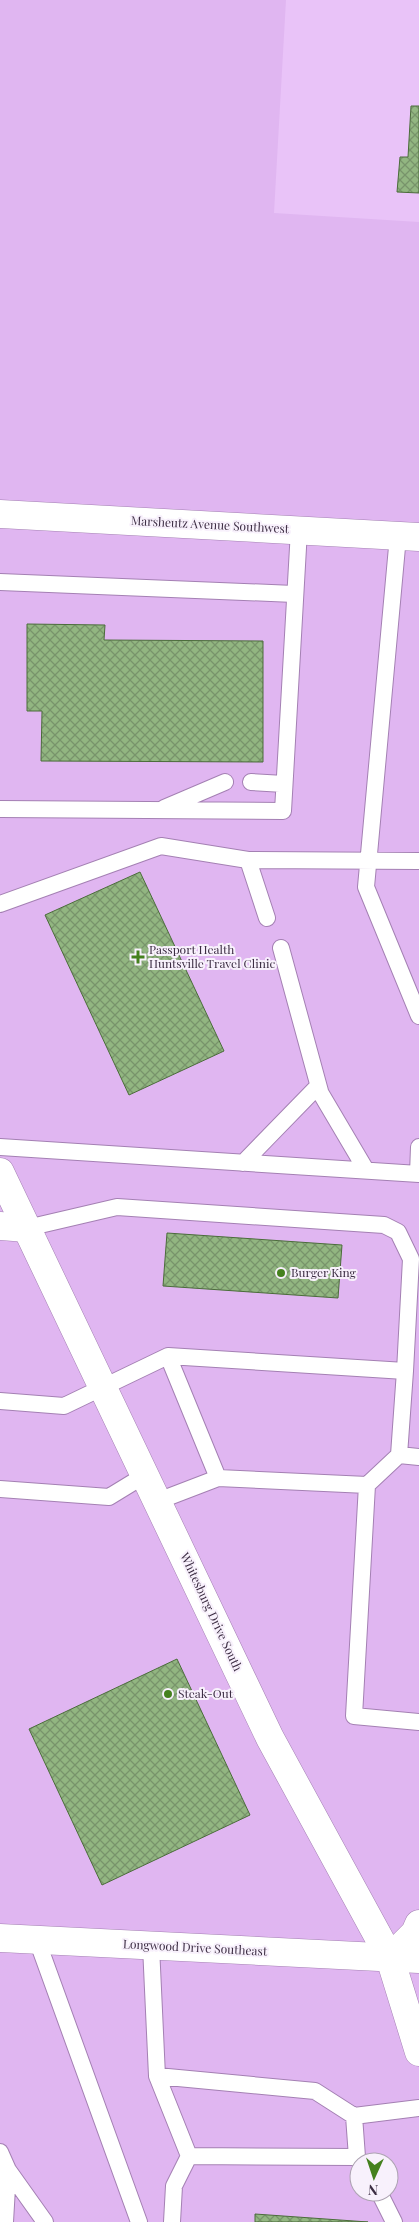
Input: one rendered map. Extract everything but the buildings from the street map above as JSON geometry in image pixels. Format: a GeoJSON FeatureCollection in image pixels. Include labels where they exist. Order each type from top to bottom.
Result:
{"type":"FeatureCollection","features":[{"type":"Feature","properties":{"kind":"main road","name":"Marsheutz Avenue Southwest"},"geometry":{"type":"LineString","coordinates":[[0,514],[408,536]]}},
{"type":"Feature","properties":{"kind":"main road","name":"Whitesburg Drive South"},"geometry":{"type":"LineString","coordinates":[[0,1172],[270,1738],[390,1958],[419,2052]]}},
{"type":"Feature","properties":{"kind":"main road"},"geometry":{"type":"LineString","coordinates":[[0,1226],[27,1228]]}},
{"type":"Feature","properties":{"kind":"main road"},"geometry":{"type":"LineString","coordinates":[[390,1958],[415,1933],[419,1924]]}},
{"type":"Feature","properties":{"kind":"main road","name":"Longwood Drive Southeast"},"geometry":{"type":"LineString","coordinates":[[0,1938],[419,1959]]}},
{"type":"Feature","properties":{"kind":"lane"},"geometry":{"type":"LineString","coordinates":[[0,809],[283,811],[299,530]]}},
{"type":"Feature","properties":{"kind":"lane"},"geometry":{"type":"LineString","coordinates":[[408,536],[366,887],[419,1016]]}},
{"type":"Feature","properties":{"kind":"lane"},"geometry":{"type":"LineString","coordinates":[[0,582],[294,594]]}},
{"type":"Feature","properties":{"kind":"lane"},"geometry":{"type":"LineString","coordinates":[[158,811],[225,782]]}},
{"type":"Feature","properties":{"kind":"lane"},"geometry":{"type":"LineString","coordinates":[[251,782],[284,784]]}},
{"type":"Feature","properties":{"kind":"lane"},"geometry":{"type":"LineString","coordinates":[[0,904],[161,846],[248,860],[419,861]]}},
{"type":"Feature","properties":{"kind":"lane"},"geometry":{"type":"LineString","coordinates":[[248,860],[266,918]]}},
{"type":"Feature","properties":{"kind":"lane"},"geometry":{"type":"LineString","coordinates":[[281,948],[320,1091],[366,1170]]}},
{"type":"Feature","properties":{"kind":"lane"},"geometry":{"type":"LineString","coordinates":[[243,1163],[317,1087],[320,1091]]}},
{"type":"Feature","properties":{"kind":"lane"},"geometry":{"type":"LineString","coordinates":[[0,1147],[419,1174],[419,1147]]}},
{"type":"Feature","properties":{"kind":"lane"},"geometry":{"type":"LineString","coordinates":[[27,1228],[117,1207],[384,1225],[398,1232],[411,1259],[399,1455],[367,1486],[354,1716],[419,1722]]}},
{"type":"Feature","properties":{"kind":"lane"},"geometry":{"type":"LineString","coordinates":[[0,1401],[64,1406],[168,1356],[405,1371]]}},
{"type":"Feature","properties":{"kind":"lane"},"geometry":{"type":"LineString","coordinates":[[168,1356],[218,1478]]}},
{"type":"Feature","properties":{"kind":"lane"},"geometry":{"type":"LineString","coordinates":[[399,1455],[419,1457]]}},
{"type":"Feature","properties":{"kind":"lane"},"geometry":{"type":"LineString","coordinates":[[0,1489],[109,1497],[145,1475]]}},
{"type":"Feature","properties":{"kind":"lane"},"geometry":{"type":"LineString","coordinates":[[158,1501],[218,1478],[367,1486]]}},
{"type":"Feature","properties":{"kind":"lane"},"geometry":{"type":"LineString","coordinates":[[37,1940],[139,2222]]}},
{"type":"Feature","properties":{"kind":"lane"},"geometry":{"type":"LineString","coordinates":[[151,1946],[157,2076],[189,2156],[174,2186],[172,2222]]}},
{"type":"Feature","properties":{"kind":"lane"},"geometry":{"type":"LineString","coordinates":[[157,2076],[315,2091],[354,2116],[419,2108]]}},
{"type":"Feature","properties":{"kind":"lane"},"geometry":{"type":"LineString","coordinates":[[354,2116],[357,2152]]}},
{"type":"Feature","properties":{"kind":"lane"},"geometry":{"type":"LineString","coordinates":[[0,2152],[8,2170],[45,2222]]}},
{"type":"Feature","properties":{"kind":"lane"},"geometry":{"type":"LineString","coordinates":[[189,2156],[349,2160]]}},
{"type":"Feature","properties":{"kind":"lane"},"geometry":{"type":"LineString","coordinates":[[5,2222],[8,2170]]}},
{"type":"Feature","properties":{"kind":"lane"},"geometry":{"type":"LineString","coordinates":[[383,2202],[394,2222]]}},
{"type":"Feature","properties":{"kind":"shaded area"},"geometry":{"type":"Polygon","coordinates":[[[0,0],[286,0],[274,213],[419,222],[419,2222],[0,2222],[0,0]]]}},
{"type":"Feature","properties":{"kind":"place","name":"Passport Health Huntsville Travel Clinic"},"geometry":{"type":"Point","coordinates":[138,957]}},
{"type":"Feature","properties":{"kind":"place","name":"Burger King"},"geometry":{"type":"Point","coordinates":[281,1273]}},
{"type":"Feature","properties":{"kind":"place","name":"Steak-Out"},"geometry":{"type":"Point","coordinates":[168,1694]}}]}
